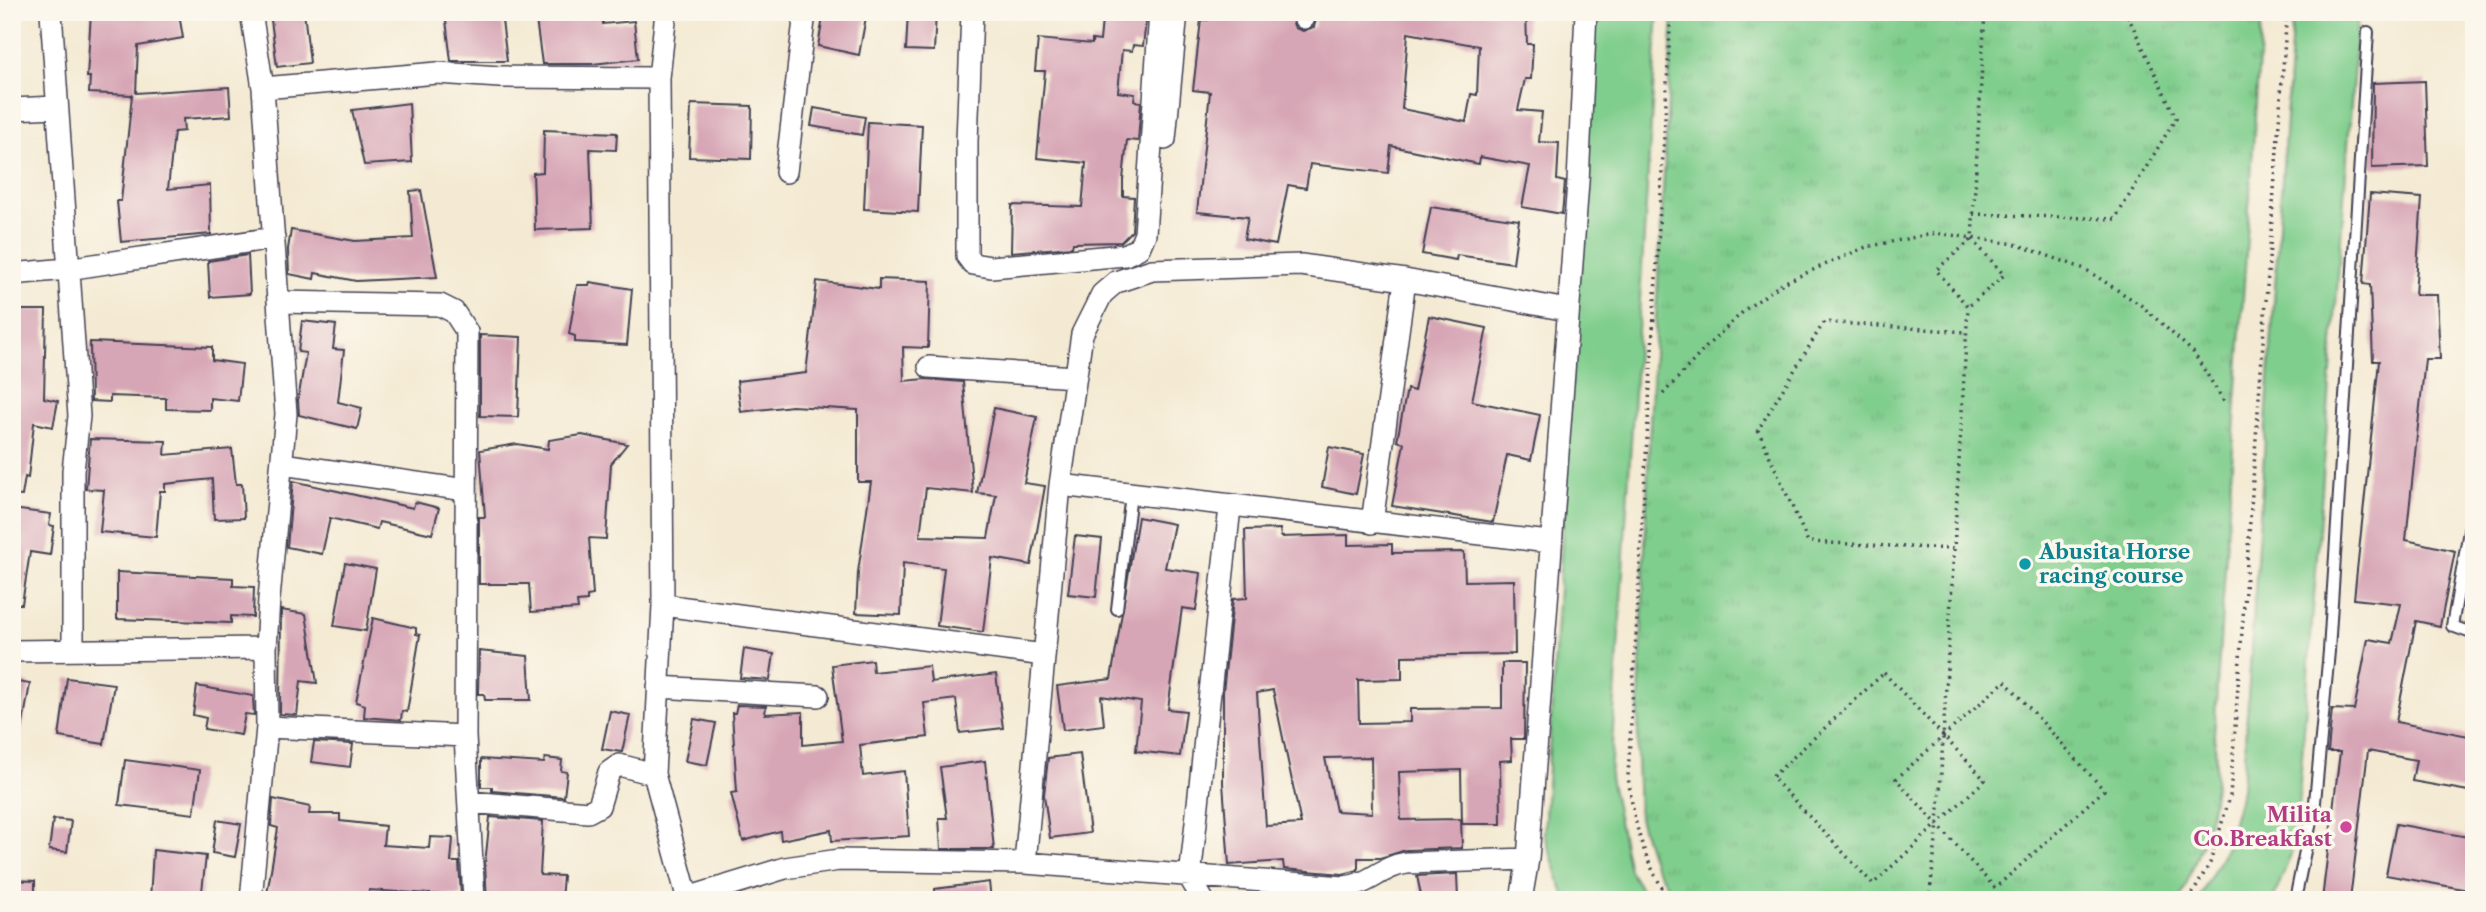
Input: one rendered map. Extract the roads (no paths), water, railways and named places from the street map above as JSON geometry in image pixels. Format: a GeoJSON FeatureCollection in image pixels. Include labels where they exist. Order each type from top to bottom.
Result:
{"type":"FeatureCollection","features":[{"type":"Feature","properties":{"kind":"street"},"geometry":{"type":"LineString","coordinates":[[51,12],[79,416],[72,471],[73,649]]}},
{"type":"Feature","properties":{"kind":"street"},"geometry":{"type":"LineString","coordinates":[[251,12],[262,88],[286,414],[266,648],[267,727],[251,900]]}},
{"type":"Feature","properties":{"kind":"street"},"geometry":{"type":"LineString","coordinates":[[666,12],[659,78],[663,605],[654,774],[688,899],[785,868],[839,860],[1025,863],[1190,878],[1344,887],[1361,886],[1391,866],[1399,864],[1528,859]]}},
{"type":"Feature","properties":{"kind":"street"},"geometry":{"type":"LineString","coordinates":[[786,172],[805,12]]}},
{"type":"Feature","properties":{"kind":"street"},"geometry":{"type":"LineString","coordinates":[[972,12],[967,141],[967,256],[973,264],[991,267],[1125,255],[1139,248],[1145,234],[1160,12]]}},
{"type":"Feature","properties":{"kind":"street"},"geometry":{"type":"LineString","coordinates":[[1152,270],[1177,12]]}},
{"type":"Feature","properties":{"kind":"street"},"geometry":{"type":"LineString","coordinates":[[1521,900],[1528,859],[1586,12]]}},
{"type":"Feature","properties":{"kind":"street"},"geometry":{"type":"LineString","coordinates":[[262,88],[437,73],[500,77],[659,78]]}},
{"type":"Feature","properties":{"kind":"street"},"geometry":{"type":"LineString","coordinates":[[12,109],[56,107]]}},
{"type":"Feature","properties":{"kind":"street"},"geometry":{"type":"LineString","coordinates":[[12,274],[67,269],[274,238]]}},
{"type":"Feature","properties":{"kind":"street"},"geometry":{"type":"LineString","coordinates":[[1025,863],[1060,485],[1082,334],[1102,294],[1116,282],[1152,270],[1301,265],[1405,280],[1567,310]]}},
{"type":"Feature","properties":{"kind":"street"},"geometry":{"type":"LineString","coordinates":[[1372,523],[1405,280]]}},
{"type":"Feature","properties":{"kind":"street"},"geometry":{"type":"LineString","coordinates":[[278,302],[432,304],[454,312],[467,332],[465,736],[474,900]]}},
{"type":"Feature","properties":{"kind":"street"},"geometry":{"type":"LineString","coordinates":[[929,368],[1076,377]]}},
{"type":"Feature","properties":{"kind":"street"},"geometry":{"type":"LineString","coordinates":[[282,464],[466,489]]}},
{"type":"Feature","properties":{"kind":"street"},"geometry":{"type":"LineString","coordinates":[[1060,485],[1230,507],[1549,542]]}},
{"type":"Feature","properties":{"kind":"street"},"geometry":{"type":"LineString","coordinates":[[1203,900],[1190,878],[1230,507]]}},
{"type":"Feature","properties":{"kind":"street"},"geometry":{"type":"LineString","coordinates":[[663,605],[1044,655]]}},
{"type":"Feature","properties":{"kind":"street"},"geometry":{"type":"LineString","coordinates":[[12,651],[266,648]]}},
{"type":"Feature","properties":{"kind":"street"},"geometry":{"type":"LineString","coordinates":[[658,687],[818,696]]}},
{"type":"Feature","properties":{"kind":"street"},"geometry":{"type":"LineString","coordinates":[[267,727],[465,736]]}},
{"type":"Feature","properties":{"kind":"street"},"geometry":{"type":"LineString","coordinates":[[469,802],[588,812],[598,806],[609,772],[619,765],[654,774]]}},
{"type":"Feature","properties":{"kind":"lane"},"geometry":{"type":"LineString","coordinates":[[2295,900],[2315,802],[2329,651],[2353,310],[2368,32]]}},
{"type":"Feature","properties":{"kind":"lane"},"geometry":{"type":"LineString","coordinates":[[1117,609],[1131,494]]}},
{"type":"Feature","properties":{"kind":"lane"},"geometry":{"type":"LineString","coordinates":[[2474,503],[2452,626],[2474,634]]}},
{"type":"Feature","properties":{"kind":"place","name":"Abusita Horse racing course"},"geometry":{"type":"Point","coordinates":[2025,564]}},
{"type":"Feature","properties":{"kind":"place","name":"Milita Co.Breakfast"},"geometry":{"type":"Point","coordinates":[2346,827]}}]}
